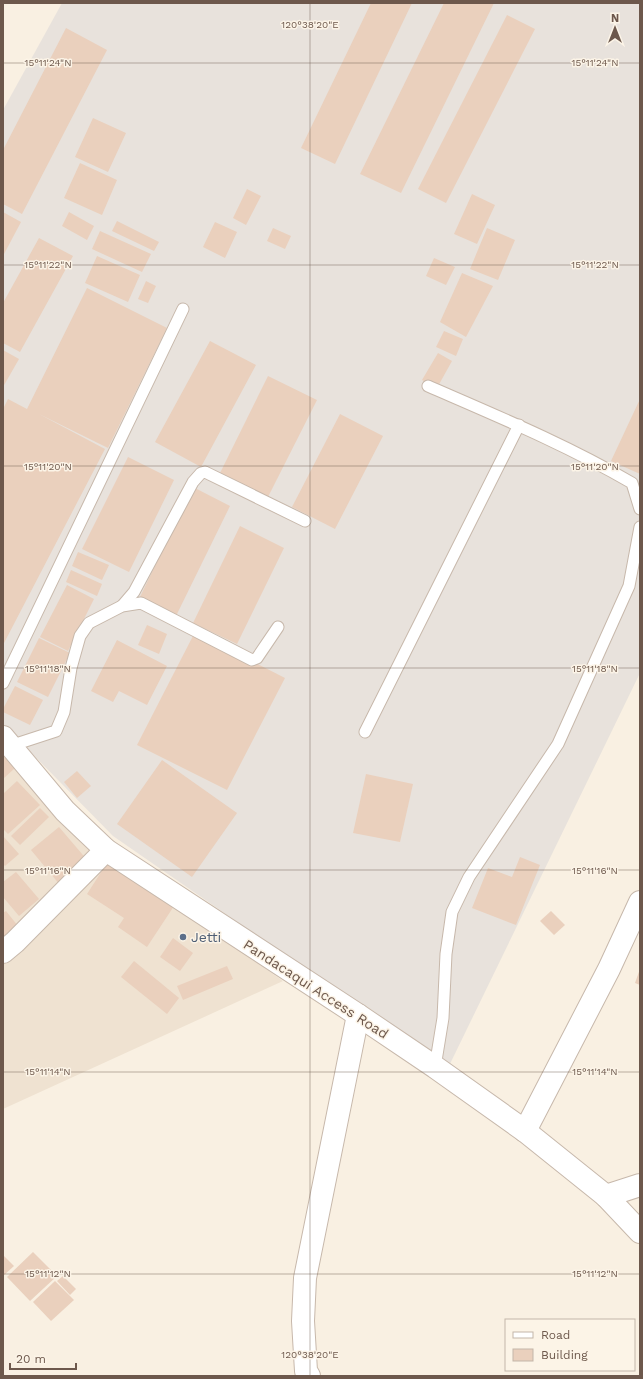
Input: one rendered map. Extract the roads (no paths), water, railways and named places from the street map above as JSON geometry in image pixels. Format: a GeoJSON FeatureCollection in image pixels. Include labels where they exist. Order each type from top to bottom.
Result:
{"type":"FeatureCollection","features":[{"type":"Feature","properties":{"kind":"street","name":"Pandacaqui Access Road"},"geometry":{"type":"LineString","coordinates":[[7,741],[65,811],[106,850],[358,1015],[435,1067],[525,1131],[606,1196],[620,1209],[640,1232]]}},
{"type":"Feature","properties":{"kind":"street"},"geometry":{"type":"LineString","coordinates":[[3,952],[15,942],[106,850]]}},
{"type":"Feature","properties":{"kind":"street"},"geometry":{"type":"LineString","coordinates":[[525,1131],[609,968],[640,902]]}},
{"type":"Feature","properties":{"kind":"street"},"geometry":{"type":"LineString","coordinates":[[309,1376],[306,1371],[303,1321],[305,1278],[358,1015]]}},
{"type":"Feature","properties":{"kind":"street"},"geometry":{"type":"LineString","coordinates":[[606,1196],[640,1185]]}},
{"type":"Feature","properties":{"kind":"lane"},"geometry":{"type":"LineString","coordinates":[[3,683],[183,310]]}},
{"type":"Feature","properties":{"kind":"lane"},"geometry":{"type":"LineString","coordinates":[[428,386],[520,425],[603,466],[632,484],[640,509]]}},
{"type":"Feature","properties":{"kind":"lane"},"geometry":{"type":"LineString","coordinates":[[365,732],[520,425]]}},
{"type":"Feature","properties":{"kind":"lane"},"geometry":{"type":"LineString","coordinates":[[122,606],[134,592],[194,482],[201,473],[205,472],[305,521]]}},
{"type":"Feature","properties":{"kind":"lane"},"geometry":{"type":"LineString","coordinates":[[435,1067],[443,1018],[446,954],[452,912],[469,877],[558,744],[628,586],[640,527]]}},
{"type":"Feature","properties":{"kind":"lane"},"geometry":{"type":"LineString","coordinates":[[7,741],[56,731],[64,712],[71,668],[80,636],[89,623],[122,606],[141,603],[252,660],[257,658],[278,627]]}},
{"type":"Feature","properties":{"kind":"place","name":"Jetti"},"geometry":{"type":"Point","coordinates":[183,937]}}]}
